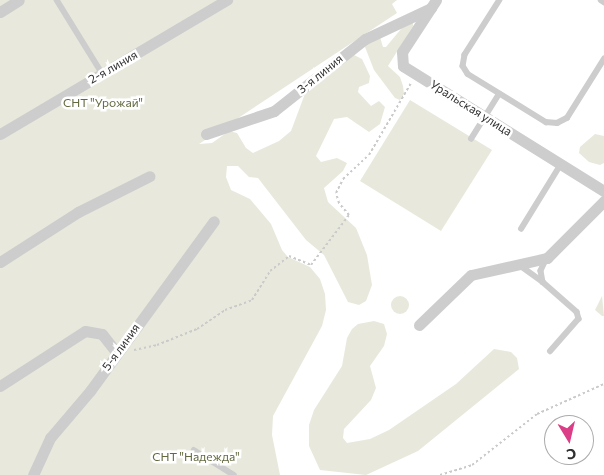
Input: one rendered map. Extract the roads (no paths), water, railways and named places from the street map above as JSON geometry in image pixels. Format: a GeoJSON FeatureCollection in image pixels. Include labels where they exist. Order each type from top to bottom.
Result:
{"type":"FeatureCollection","features":[{"type":"Feature","properties":{"kind":"street"},"geometry":{"type":"LineString","coordinates":[[0,12],[19,0]]}},
{"type":"Feature","properties":{"kind":"street","name":"2-я линия"},"geometry":{"type":"LineString","coordinates":[[0,134],[227,0]]}},
{"type":"Feature","properties":{"kind":"street","name":"Уральская улица"},"geometry":{"type":"LineString","coordinates":[[433,4],[401,56],[404,66],[604,191]]}},
{"type":"Feature","properties":{"kind":"street","name":"3-я линия"},"geometry":{"type":"LineString","coordinates":[[206,134],[274,111],[365,39],[433,4]]}},
{"type":"Feature","properties":{"kind":"street"},"geometry":{"type":"LineString","coordinates":[[0,262],[78,212],[150,176]]}},
{"type":"Feature","properties":{"kind":"street"},"geometry":{"type":"LineString","coordinates":[[419,326],[471,275],[546,258],[604,201]]}},
{"type":"Feature","properties":{"kind":"street","name":"5-я линия"},"geometry":{"type":"LineString","coordinates":[[33,475],[50,438],[117,353],[214,222]]}},
{"type":"Feature","properties":{"kind":"street"},"geometry":{"type":"LineString","coordinates":[[0,386],[85,331],[102,334],[117,353]]}},
{"type":"Feature","properties":{"kind":"lane"},"geometry":{"type":"LineString","coordinates":[[57,0],[102,73]]}},
{"type":"Feature","properties":{"kind":"lane"},"geometry":{"type":"LineString","coordinates":[[500,0],[463,61],[468,74],[546,122],[561,122],[570,115],[604,59]]}},
{"type":"Feature","properties":{"kind":"lane"},"geometry":{"type":"LineString","coordinates":[[471,139],[499,94]]}},
{"type":"Feature","properties":{"kind":"lane"},"geometry":{"type":"LineString","coordinates":[[521,229],[561,164]]}},
{"type":"Feature","properties":{"kind":"lane"},"geometry":{"type":"LineString","coordinates":[[543,282],[541,271],[546,258]]}},
{"type":"Feature","properties":{"kind":"lane"},"geometry":{"type":"LineString","coordinates":[[520,265],[543,282],[578,316],[577,323],[551,351]]}},
{"type":"Feature","properties":{"kind":"lane"},"geometry":{"type":"LineString","coordinates":[[194,450],[234,475]]}},
{"type":"Feature","properties":{"kind":"park label","name":"СНТ \"Урожай\""},"geometry":{"type":"Point","coordinates":[103,103]}},
{"type":"Feature","properties":{"kind":"park label","name":"СНТ \"Надежда\""},"geometry":{"type":"Point","coordinates":[196,457]}}]}
